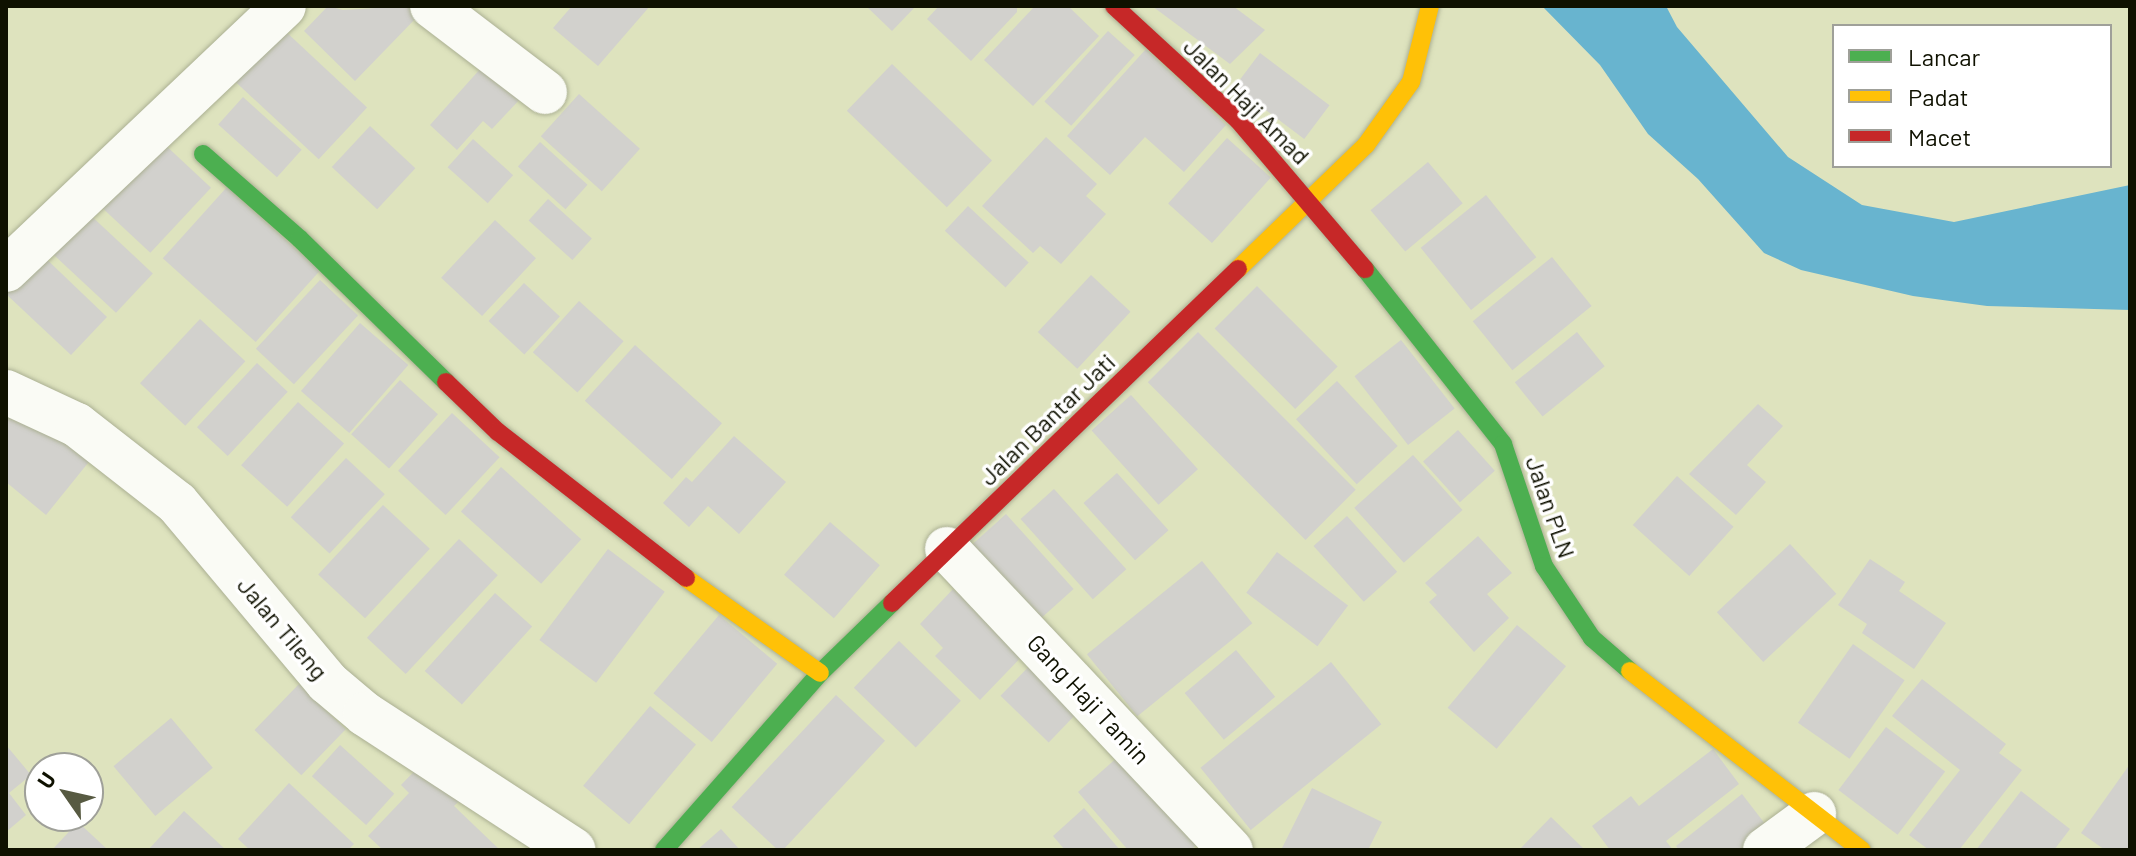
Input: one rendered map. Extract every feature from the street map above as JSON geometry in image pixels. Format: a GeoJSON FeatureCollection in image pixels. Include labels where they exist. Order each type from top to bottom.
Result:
{"type":"FeatureCollection","features":[{"type":"Feature","properties":{"kind":"street"},"geometry":{"type":"LineString","coordinates":[[6,270],[284,6]]}},
{"type":"Feature","properties":{"kind":"street"},"geometry":{"type":"LineString","coordinates":[[432,6],[545,92]]}},
{"type":"Feature","properties":{"kind":"street","name":"Jalan Haji Amad"},"geometry":{"type":"LineString","coordinates":[[1114,6],[1238,120],[1309,199]]}},
{"type":"Feature","properties":{"kind":"street","name":"Jalan Bantar Jati"},"geometry":{"type":"LineString","coordinates":[[664,850],[820,673],[1366,145],[1411,82],[1430,6]]}},
{"type":"Feature","properties":{"kind":"street"},"geometry":{"type":"LineString","coordinates":[[203,154],[300,239],[498,432],[678,572],[820,673]]}},
{"type":"Feature","properties":{"kind":"street","name":"Jalan PLN"},"geometry":{"type":"LineString","coordinates":[[1309,199],[1503,444],[1544,566],[1592,638],[1684,717],[1862,850]]}},
{"type":"Feature","properties":{"kind":"street","name":"Jalan Tileng"},"geometry":{"type":"LineString","coordinates":[[6,392],[77,425],[177,503],[318,672],[365,714],[574,850]]}},
{"type":"Feature","properties":{"kind":"street","name":"Gang Haji Tamin"},"geometry":{"type":"LineString","coordinates":[[947,549],[1223,848]]}},
{"type":"Feature","properties":{"kind":"street"},"geometry":{"type":"LineString","coordinates":[[1765,850],[1814,814]]}},
{"type":"Feature","properties":{"kind":"water"},"geometry":{"type":"Polygon","coordinates":[[[1542,6],[1666,6],[1677,27],[1788,157],[1862,205],[1954,222],[2130,185],[2130,310],[1987,306],[1913,296],[1801,270],[1764,253],[1698,179],[1648,134],[1600,65],[1542,6]]]}},
{"type":"Feature","properties":{"kind":"building"},"geometry":{"type":"Polygon","coordinates":[[[328,6],[343,10],[410,6],[419,15],[355,81],[304,31],[328,6]]]}},
{"type":"Feature","properties":{"kind":"building"},"geometry":{"type":"Polygon","coordinates":[[[572,6],[650,6],[598,66],[553,28],[572,6]]]}},
{"type":"Feature","properties":{"kind":"building"},"geometry":{"type":"Polygon","coordinates":[[[866,6],[916,6],[892,31],[866,6]]]}},
{"type":"Feature","properties":{"kind":"building"},"geometry":{"type":"Polygon","coordinates":[[[939,6],[1017,6],[1017,12],[971,61],[927,19],[939,6]]]}},
{"type":"Feature","properties":{"kind":"building"},"geometry":{"type":"Polygon","coordinates":[[[1035,6],[1068,6],[1099,36],[1033,106],[984,60],[1035,6]]]}},
{"type":"Feature","properties":{"kind":"building"},"geometry":{"type":"Polygon","coordinates":[[[1152,6],[1233,6],[1265,30],[1230,64],[1152,6]]]}},
{"type":"Feature","properties":{"kind":"building"},"geometry":{"type":"Polygon","coordinates":[[[283,29],[367,107],[319,159],[235,81],[283,29]]]}},
{"type":"Feature","properties":{"kind":"building"},"geometry":{"type":"Polygon","coordinates":[[[1108,31],[1135,55],[1071,126],[1044,102],[1108,31]]]}},
{"type":"Feature","properties":{"kind":"building"},"geometry":{"type":"Polygon","coordinates":[[[1146,49],[1226,125],[1184,172],[1145,137],[1110,175],[1067,136],[1146,49]]]}},
{"type":"Feature","properties":{"kind":"building"},"geometry":{"type":"Polygon","coordinates":[[[1260,53],[1329,105],[1304,139],[1235,87],[1260,53]]]}},
{"type":"Feature","properties":{"kind":"building"},"geometry":{"type":"Polygon","coordinates":[[[892,64],[992,161],[947,207],[847,111],[892,64]]]}},
{"type":"Feature","properties":{"kind":"building"},"geometry":{"type":"Polygon","coordinates":[[[481,68],[521,98],[492,129],[483,121],[457,150],[430,125],[481,68]]]}},
{"type":"Feature","properties":{"kind":"building"},"geometry":{"type":"Polygon","coordinates":[[[579,94],[640,149],[602,191],[541,136],[579,94]]]}},
{"type":"Feature","properties":{"kind":"building"},"geometry":{"type":"Polygon","coordinates":[[[243,97],[302,150],[277,177],[218,124],[243,97]]]}},
{"type":"Feature","properties":{"kind":"building"},"geometry":{"type":"Polygon","coordinates":[[[370,126],[415,168],[377,209],[332,167],[370,126]]]}},
{"type":"Feature","properties":{"kind":"building"},"geometry":{"type":"Polygon","coordinates":[[[1046,137],[1097,184],[1086,196],[1106,214],[1061,264],[1040,246],[1033,253],[982,206],[1046,137]]]}},
{"type":"Feature","properties":{"kind":"building"},"geometry":{"type":"Polygon","coordinates":[[[1227,138],[1271,177],[1212,243],[1168,203],[1227,138]]]}},
{"type":"Feature","properties":{"kind":"building"},"geometry":{"type":"Polygon","coordinates":[[[473,139],[513,175],[488,203],[448,167],[473,139]]]}},
{"type":"Feature","properties":{"kind":"building"},"geometry":{"type":"Polygon","coordinates":[[[162,142],[211,188],[150,253],[101,207],[162,142]]]}},
{"type":"Feature","properties":{"kind":"building"},"geometry":{"type":"Polygon","coordinates":[[[540,142],[588,185],[565,209],[518,167],[540,142]]]}},
{"type":"Feature","properties":{"kind":"building"},"geometry":{"type":"Polygon","coordinates":[[[1428,162],[1463,203],[1405,252],[1371,210],[1428,162]]]}},
{"type":"Feature","properties":{"kind":"building"},"geometry":{"type":"Polygon","coordinates":[[[227,187],[320,271],[256,342],[163,258],[227,187]]]}},
{"type":"Feature","properties":{"kind":"building"},"geometry":{"type":"Polygon","coordinates":[[[1486,195],[1536,257],[1471,310],[1421,248],[1486,195]]]}},
{"type":"Feature","properties":{"kind":"building"},"geometry":{"type":"Polygon","coordinates":[[[548,199],[592,238],[572,260],[529,221],[548,199]]]}},
{"type":"Feature","properties":{"kind":"building"},"geometry":{"type":"Polygon","coordinates":[[[968,206],[1029,263],[1006,287],[945,231],[968,206]]]}},
{"type":"Feature","properties":{"kind":"building"},"geometry":{"type":"Polygon","coordinates":[[[87,212],[153,273],[116,313],[50,251],[87,212]]]}},
{"type":"Feature","properties":{"kind":"building"},"geometry":{"type":"Polygon","coordinates":[[[495,220],[536,258],[482,316],[441,278],[495,220]]]}},
{"type":"Feature","properties":{"kind":"building"},"geometry":{"type":"Polygon","coordinates":[[[38,251],[107,317],[71,355],[6,294],[6,286],[38,251]]]}},
{"type":"Feature","properties":{"kind":"building"},"geometry":{"type":"Polygon","coordinates":[[[1552,257],[1592,306],[1512,370],[1473,321],[1552,257]]]}},
{"type":"Feature","properties":{"kind":"building"},"geometry":{"type":"Polygon","coordinates":[[[1091,275],[1130,312],[1077,369],[1038,332],[1091,275]]]}},
{"type":"Feature","properties":{"kind":"building"},"geometry":{"type":"Polygon","coordinates":[[[320,280],[358,315],[294,384],[256,349],[320,280]]]}},
{"type":"Feature","properties":{"kind":"building"},"geometry":{"type":"Polygon","coordinates":[[[524,283],[560,316],[524,354],[489,321],[524,283]]]}},
{"type":"Feature","properties":{"kind":"building"},"geometry":{"type":"Polygon","coordinates":[[[1257,286],[1338,367],[1295,409],[1215,328],[1257,286]]]}},
{"type":"Feature","properties":{"kind":"building"},"geometry":{"type":"Polygon","coordinates":[[[579,301],[624,341],[577,392],[533,352],[579,301]]]}},
{"type":"Feature","properties":{"kind":"building"},"geometry":{"type":"Polygon","coordinates":[[[200,319],[245,361],[185,426],[140,383],[200,319]]]}},
{"type":"Feature","properties":{"kind":"building"},"geometry":{"type":"Polygon","coordinates":[[[360,323],[408,365],[349,433],[301,391],[360,323]]]}},
{"type":"Feature","properties":{"kind":"building"},"geometry":{"type":"Polygon","coordinates":[[[1198,332],[1356,490],[1305,540],[1148,382],[1198,332]]]}},
{"type":"Feature","properties":{"kind":"building"},"geometry":{"type":"Polygon","coordinates":[[[1577,332],[1605,366],[1543,417],[1515,382],[1577,332]]]}},
{"type":"Feature","properties":{"kind":"building"},"geometry":{"type":"Polygon","coordinates":[[[1401,340],[1455,409],[1408,445],[1355,376],[1401,340]]]}},
{"type":"Feature","properties":{"kind":"building"},"geometry":{"type":"Polygon","coordinates":[[[635,345],[722,423],[672,479],[585,401],[635,345]]]}},
{"type":"Feature","properties":{"kind":"building"},"geometry":{"type":"Polygon","coordinates":[[[257,363],[288,392],[228,456],[197,427],[257,363]]]}},
{"type":"Feature","properties":{"kind":"building"},"geometry":{"type":"Polygon","coordinates":[[[400,380],[438,414],[389,468],[351,434],[400,380]]]}},
{"type":"Feature","properties":{"kind":"building"},"geometry":{"type":"Polygon","coordinates":[[[1337,381],[1398,446],[1357,484],[1296,419],[1337,381]]]}},
{"type":"Feature","properties":{"kind":"building"},"geometry":{"type":"Polygon","coordinates":[[[1131,395],[1198,469],[1159,505],[1092,430],[1131,395]]]}},
{"type":"Feature","properties":{"kind":"building"},"geometry":{"type":"Polygon","coordinates":[[[22,401],[92,458],[46,515],[6,482],[6,421],[22,401]]]}},
{"type":"Feature","properties":{"kind":"building"},"geometry":{"type":"Polygon","coordinates":[[[298,402],[344,443],[287,507],[241,465],[298,402]]]}},
{"type":"Feature","properties":{"kind":"building"},"geometry":{"type":"Polygon","coordinates":[[[1758,404],[1783,426],[1747,465],[1766,482],[1736,515],[1689,474],[1758,404]]]}},
{"type":"Feature","properties":{"kind":"building"},"geometry":{"type":"Polygon","coordinates":[[[452,413],[500,457],[446,515],[398,471],[452,413]]]}},
{"type":"Feature","properties":{"kind":"building"},"geometry":{"type":"Polygon","coordinates":[[[1458,430],[1495,471],[1460,502],[1423,461],[1458,430]]]}},
{"type":"Feature","properties":{"kind":"building"},"geometry":{"type":"Polygon","coordinates":[[[734,436],[786,482],[739,534],[708,506],[689,527],[663,503],[686,477],[692,482],[734,436]]]}},
{"type":"Feature","properties":{"kind":"building"},"geometry":{"type":"Polygon","coordinates":[[[1413,455],[1463,510],[1404,563],[1354,508],[1413,455]]]}},
{"type":"Feature","properties":{"kind":"building"},"geometry":{"type":"Polygon","coordinates":[[[346,458],[385,494],[330,553],[291,517],[346,458]]]}},
{"type":"Feature","properties":{"kind":"building"},"geometry":{"type":"Polygon","coordinates":[[[501,467],[581,539],[541,584],[461,512],[501,467]]]}},
{"type":"Feature","properties":{"kind":"building"},"geometry":{"type":"Polygon","coordinates":[[[1117,473],[1169,530],[1135,560],[1084,503],[1117,473]]]}},
{"type":"Feature","properties":{"kind":"building"},"geometry":{"type":"Polygon","coordinates":[[[1677,476],[1733,527],[1689,576],[1633,525],[1677,476]]]}},
{"type":"Feature","properties":{"kind":"building"},"geometry":{"type":"Polygon","coordinates":[[[1054,489],[1126,569],[1093,599],[1021,519],[1054,489]]]}},
{"type":"Feature","properties":{"kind":"building"},"geometry":{"type":"Polygon","coordinates":[[[383,505],[430,549],[365,618],[318,574],[383,505]]]}},
{"type":"Feature","properties":{"kind":"building"},"geometry":{"type":"Polygon","coordinates":[[[1006,514],[1074,589],[1035,624],[967,549],[1006,514]]]}},
{"type":"Feature","properties":{"kind":"building"},"geometry":{"type":"Polygon","coordinates":[[[1347,516],[1397,572],[1364,602],[1314,546],[1347,516]]]}},
{"type":"Feature","properties":{"kind":"building"},"geometry":{"type":"Polygon","coordinates":[[[830,522],[880,565],[834,618],[784,575],[830,522]]]}},
{"type":"Feature","properties":{"kind":"building"},"geometry":{"type":"Polygon","coordinates":[[[1478,536],[1512,573],[1487,594],[1509,618],[1474,652],[1429,602],[1437,595],[1425,583],[1478,536]]]}},
{"type":"Feature","properties":{"kind":"building"},"geometry":{"type":"Polygon","coordinates":[[[459,539],[498,575],[406,674],[367,638],[459,539]]]}},
{"type":"Feature","properties":{"kind":"building"},"geometry":{"type":"Polygon","coordinates":[[[1790,544],[1836,594],[1763,662],[1717,612],[1790,544]]]}},
{"type":"Feature","properties":{"kind":"building"},"geometry":{"type":"Polygon","coordinates":[[[608,549],[665,592],[596,683],[539,640],[608,549]]]}},
{"type":"Feature","properties":{"kind":"building"},"geometry":{"type":"Polygon","coordinates":[[[1277,552],[1348,606],[1317,646],[1246,593],[1277,552]]]}},
{"type":"Feature","properties":{"kind":"building"},"geometry":{"type":"Polygon","coordinates":[[[1870,559],[1905,582],[1899,591],[1946,623],[1914,669],[1862,633],[1867,624],[1838,605],[1870,559]]]}},
{"type":"Feature","properties":{"kind":"building"},"geometry":{"type":"Polygon","coordinates":[[[1202,561],[1252,623],[1137,716],[1087,654],[1202,561]]]}},
{"type":"Feature","properties":{"kind":"building"},"geometry":{"type":"Polygon","coordinates":[[[953,589],[1029,649],[980,700],[935,656],[943,648],[920,624],[953,589]]]}},
{"type":"Feature","properties":{"kind":"building"},"geometry":{"type":"Polygon","coordinates":[[[495,593],[532,626],[462,704],[425,671],[495,593]]]}},
{"type":"Feature","properties":{"kind":"building"},"geometry":{"type":"Polygon","coordinates":[[[719,615],[777,664],[712,742],[653,693],[719,615]]]}},
{"type":"Feature","properties":{"kind":"building"},"geometry":{"type":"Polygon","coordinates":[[[1517,625],[1566,666],[1497,749],[1448,708],[1517,625]]]}},
{"type":"Feature","properties":{"kind":"building"},"geometry":{"type":"Polygon","coordinates":[[[899,641],[961,701],[916,747],[854,688],[899,641]]]}},
{"type":"Feature","properties":{"kind":"building"},"geometry":{"type":"Polygon","coordinates":[[[1853,644],[1905,680],[1850,759],[1798,723],[1853,644]]]}},
{"type":"Feature","properties":{"kind":"building"},"geometry":{"type":"Polygon","coordinates":[[[1236,650],[1275,697],[1224,740],[1185,693],[1236,650]]]}},
{"type":"Feature","properties":{"kind":"building"},"geometry":{"type":"Polygon","coordinates":[[[1038,657],[1086,704],[1049,742],[1000,696],[1038,657]]]}},
{"type":"Feature","properties":{"kind":"building"},"geometry":{"type":"Polygon","coordinates":[[[1331,662],[1381,724],[1251,830],[1200,768],[1331,662]]]}},
{"type":"Feature","properties":{"kind":"building"},"geometry":{"type":"Polygon","coordinates":[[[1922,679],[2006,744],[1999,753],[2022,770],[1959,850],[1929,850],[1909,835],[1960,770],[1892,716],[1922,679]]]}},
{"type":"Feature","properties":{"kind":"building"},"geometry":{"type":"Polygon","coordinates":[[[299,684],[346,729],[301,775],[255,730],[299,684]]]}},
{"type":"Feature","properties":{"kind":"building"},"geometry":{"type":"Polygon","coordinates":[[[836,695],[885,741],[783,850],[778,850],[732,807],[836,695]]]}},
{"type":"Feature","properties":{"kind":"building"},"geometry":{"type":"Polygon","coordinates":[[[650,706],[696,745],[629,824],[583,786],[650,706]]]}},
{"type":"Feature","properties":{"kind":"building"},"geometry":{"type":"Polygon","coordinates":[[[171,718],[213,768],[155,816],[114,766],[171,718]]]}},
{"type":"Feature","properties":{"kind":"building"},"geometry":{"type":"Polygon","coordinates":[[[1886,727],[1945,772],[1898,835],[1838,790],[1886,727]]]}},
{"type":"Feature","properties":{"kind":"building"},"geometry":{"type":"Polygon","coordinates":[[[6,745],[24,767],[24,781],[9,793],[24,817],[6,832],[6,745]]]}},
{"type":"Feature","properties":{"kind":"building"},"geometry":{"type":"Polygon","coordinates":[[[340,745],[394,794],[366,825],[312,776],[340,745]]]}},
{"type":"Feature","properties":{"kind":"building"},"geometry":{"type":"Polygon","coordinates":[[[1127,749],[1204,838],[1191,850],[1128,850],[1078,792],[1127,749]]]}},
{"type":"Feature","properties":{"kind":"building"},"geometry":{"type":"Polygon","coordinates":[[[1713,749],[1739,784],[1666,841],[1673,850],[1610,850],[1592,826],[1631,796],[1639,806],[1713,749]]]}},
{"type":"Feature","properties":{"kind":"building"},"geometry":{"type":"Polygon","coordinates":[[[430,755],[468,792],[454,806],[500,850],[383,850],[368,836],[409,793],[401,785],[430,755]]]}},
{"type":"Feature","properties":{"kind":"building"},"geometry":{"type":"Polygon","coordinates":[[[2130,764],[2130,850],[2105,850],[2081,833],[2130,764]]]}},
{"type":"Feature","properties":{"kind":"building"},"geometry":{"type":"Polygon","coordinates":[[[289,783],[354,844],[348,850],[250,850],[238,839],[289,783]]]}},
{"type":"Feature","properties":{"kind":"building"},"geometry":{"type":"Polygon","coordinates":[[[1312,788],[1382,822],[1368,850],[1282,848],[1312,788]]]}},
{"type":"Feature","properties":{"kind":"building"},"geometry":{"type":"Polygon","coordinates":[[[2021,791],[2070,829],[2054,850],[1976,850],[2021,791]]]}},
{"type":"Feature","properties":{"kind":"building"},"geometry":{"type":"Polygon","coordinates":[[[1742,794],[1769,829],[1741,850],[1679,850],[1676,846],[1742,794]]]}},
{"type":"Feature","properties":{"kind":"building"},"geometry":{"type":"Polygon","coordinates":[[[1084,808],[1120,850],[1065,850],[1053,836],[1084,808]]]}},
{"type":"Feature","properties":{"kind":"building"},"geometry":{"type":"Polygon","coordinates":[[[184,811],[226,850],[148,850],[184,811]]]}},
{"type":"Feature","properties":{"kind":"building"},"geometry":{"type":"Polygon","coordinates":[[[1551,817],[1585,850],[1519,850],[1551,817]]]}},
{"type":"Feature","properties":{"kind":"building"},"geometry":{"type":"Polygon","coordinates":[[[721,829],[740,850],[697,850],[721,829]]]}},
{"type":"Feature","properties":{"kind":"building"},"geometry":{"type":"Polygon","coordinates":[[[69,832],[89,832],[108,850],[52,850],[69,832]]]}},
{"type":"Feature","properties":{"kind":"traffic: fast"},"geometry":{"type":"LineString","coordinates":[[203,154],[300,239],[446,382]]}},
{"type":"Feature","properties":{"kind":"traffic: fast"},"geometry":{"type":"LineString","coordinates":[[1365,269],[1503,444],[1544,566],[1592,638],[1630,671]]}},
{"type":"Feature","properties":{"kind":"traffic: fast"},"geometry":{"type":"LineString","coordinates":[[664,850],[820,673],[892,603]]}},
{"type":"Feature","properties":{"kind":"traffic: slow"},"geometry":{"type":"LineString","coordinates":[[1238,269],[1366,145],[1411,82],[1430,6]]}},
{"type":"Feature","properties":{"kind":"traffic: slow"},"geometry":{"type":"LineString","coordinates":[[686,578],[820,673]]}},
{"type":"Feature","properties":{"kind":"traffic: slow"},"geometry":{"type":"LineString","coordinates":[[1630,671],[1862,850]]}},
{"type":"Feature","properties":{"kind":"traffic: jam"},"geometry":{"type":"LineString","coordinates":[[1114,6],[1238,120],[1365,269]]}},
{"type":"Feature","properties":{"kind":"traffic: jam"},"geometry":{"type":"LineString","coordinates":[[892,603],[1238,269]]}},
{"type":"Feature","properties":{"kind":"traffic: jam"},"geometry":{"type":"LineString","coordinates":[[446,382],[498,432],[686,578]]}}]}
